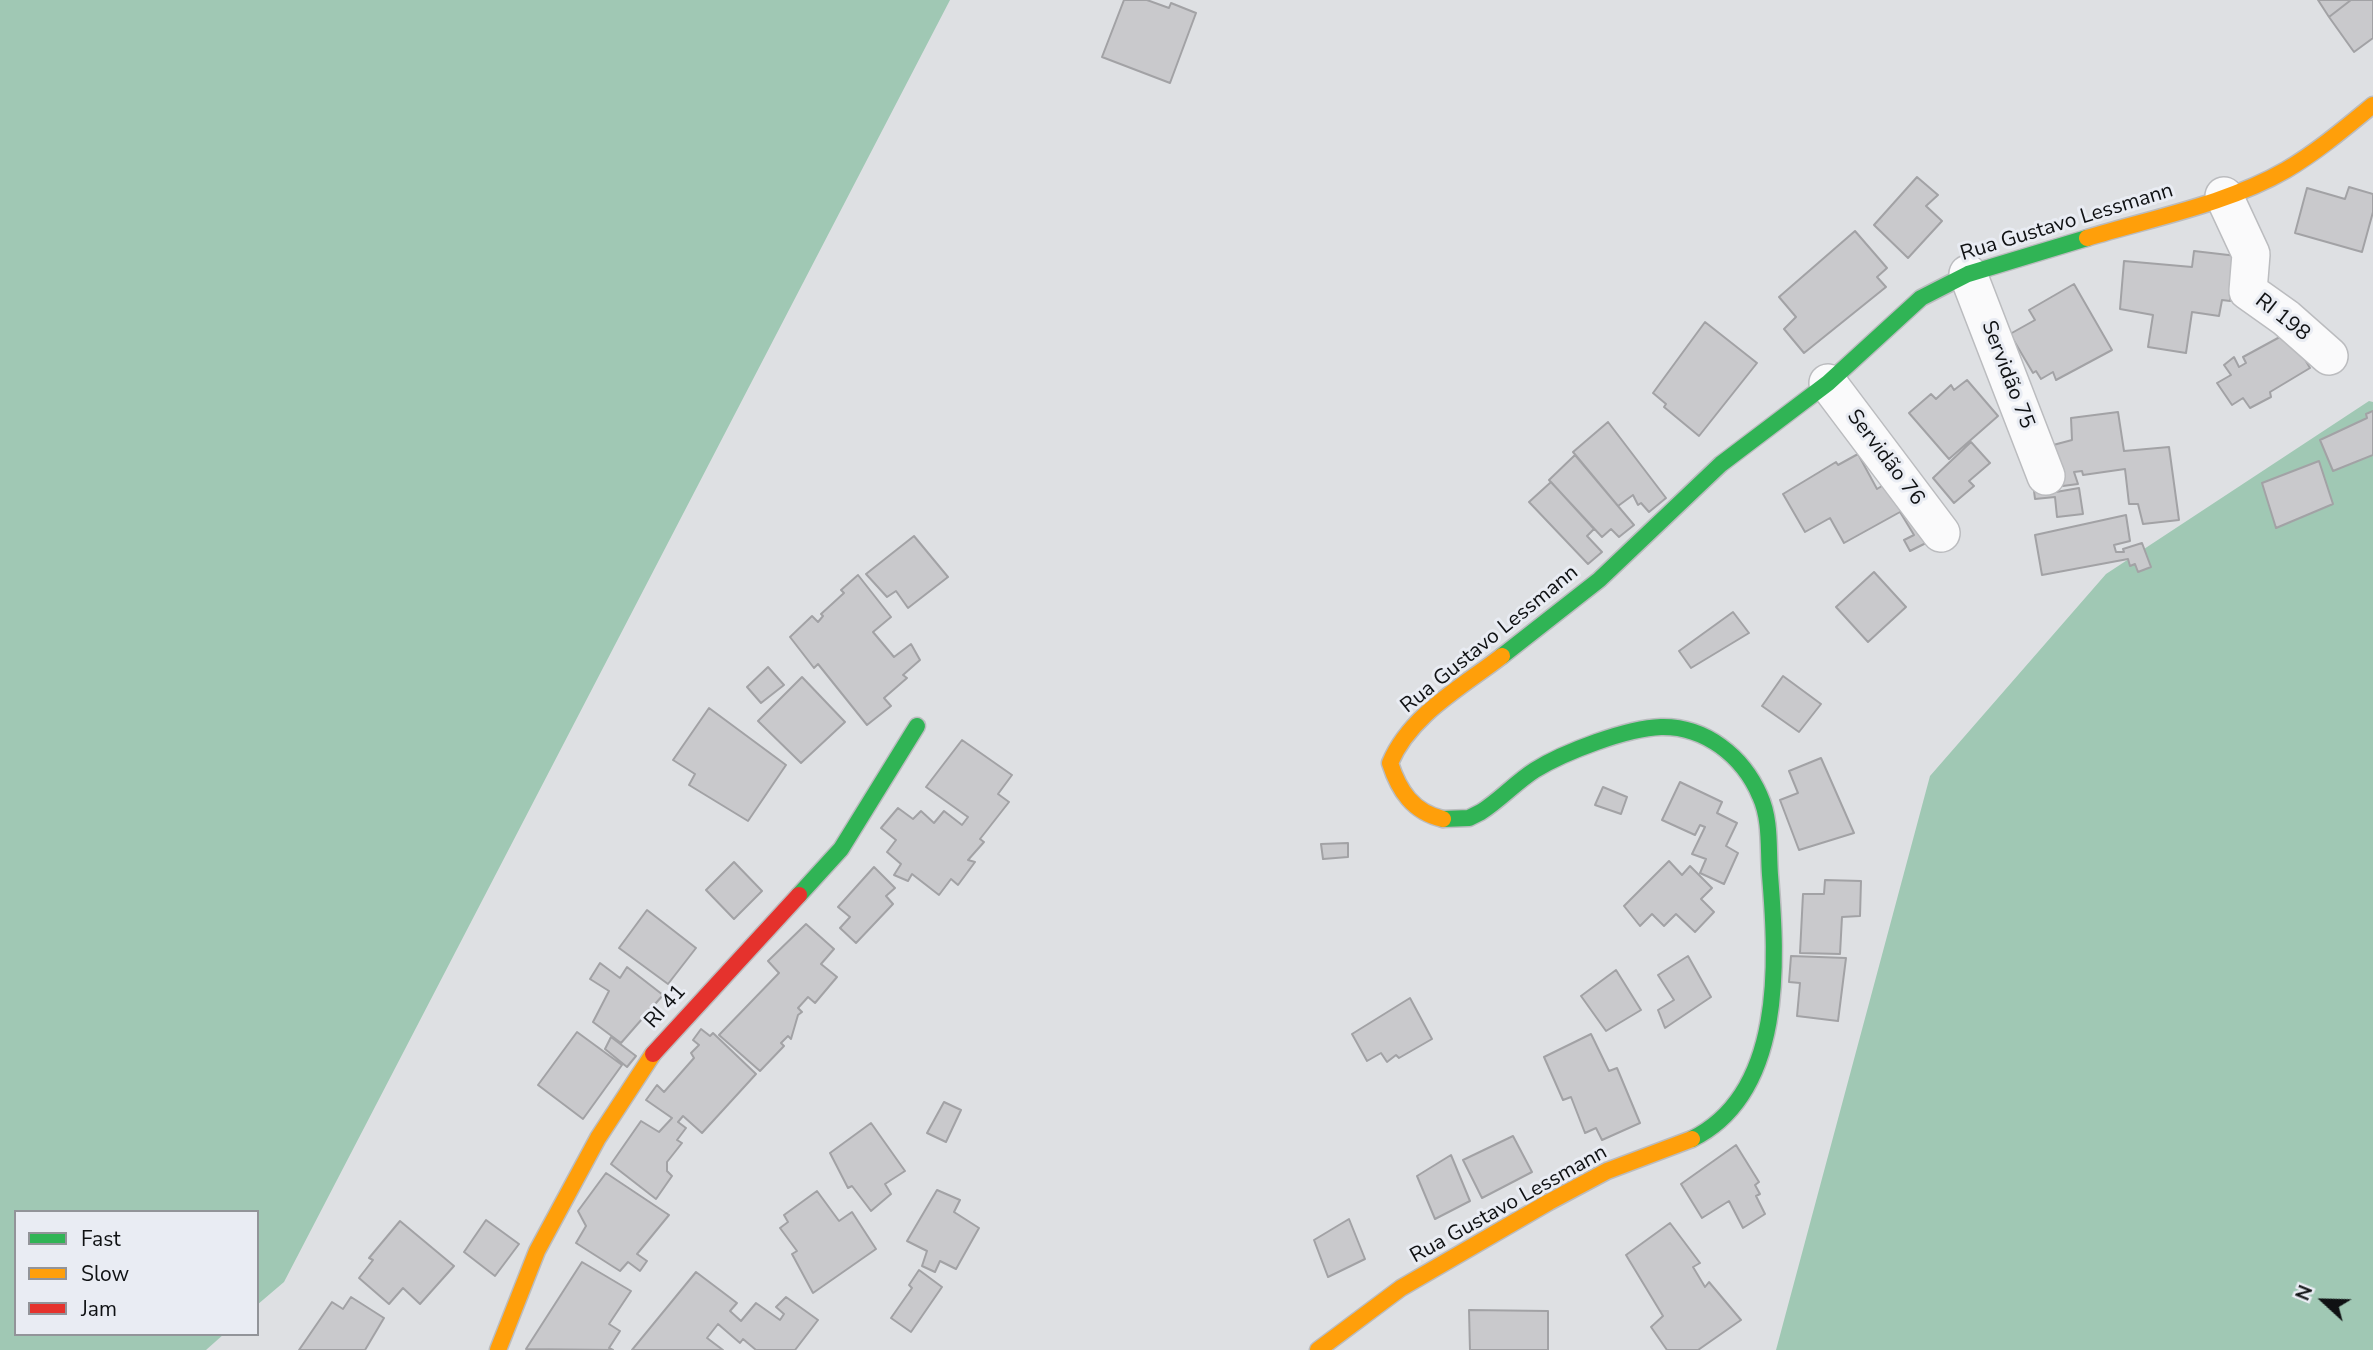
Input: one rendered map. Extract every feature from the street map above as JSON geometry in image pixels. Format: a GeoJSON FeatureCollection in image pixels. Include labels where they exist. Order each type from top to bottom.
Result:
{"type":"FeatureCollection","features":[{"type":"Feature","properties":{"kind":"street","name":"Rua Gustavo Lessmann"},"geometry":{"type":"LineString","coordinates":[[1318,1350],[1341,1329],[1440,1264],[1608,1171],[1708,1131],[1729,1113],[1750,1083],[1767,1030],[1774,910],[1763,801],[1743,762],[1703,734],[1659,727],[1596,744],[1541,765],[1481,811],[1458,820],[1423,812],[1404,798],[1390,763],[1399,742],[1424,716],[1599,580],[1721,464],[1828,383],[1921,298],[1968,274],[2224,196],[2284,171],[2323,146],[2373,105]]}},
{"type":"Feature","properties":{"kind":"street","name":"RI 198"},"geometry":{"type":"LineString","coordinates":[[2224,196],[2251,254],[2248,291],[2286,318],[2329,356]]}},
{"type":"Feature","properties":{"kind":"street","name":"Servidão 75"},"geometry":{"type":"LineString","coordinates":[[1968,274],[2046,476]]}},
{"type":"Feature","properties":{"kind":"street","name":"Servidão 76"},"geometry":{"type":"LineString","coordinates":[[1828,383],[1941,533]]}},
{"type":"Feature","properties":{"kind":"street","name":"RI 41"},"geometry":{"type":"LineString","coordinates":[[498,1350],[537,1251],[598,1139],[650,1057],[841,849],[917,726]]}},
{"type":"Feature","properties":{"kind":"green space"},"geometry":{"type":"Polygon","coordinates":[[[0,0],[950,0],[284,1282],[259,1303],[259,1210],[14,1210],[14,1336],[222,1336],[206,1350],[0,1350],[0,0]]]}},
{"type":"Feature","properties":{"kind":"green space"},"geometry":{"type":"Polygon","coordinates":[[[2369,401],[2373,402],[2373,1350],[1776,1350],[1930,776],[2106,574],[2369,401]]]}},
{"type":"Feature","properties":{"kind":"building"},"geometry":{"type":"Polygon","coordinates":[[[1124,0],[1147,0],[1169,8],[1171,3],[1196,13],[1170,83],[1102,57],[1124,0]]]}},
{"type":"Feature","properties":{"kind":"building"},"geometry":{"type":"Polygon","coordinates":[[[2318,0],[2351,0],[2329,17],[2318,0]]]}},
{"type":"Feature","properties":{"kind":"building"},"geometry":{"type":"Polygon","coordinates":[[[2351,0],[2373,0],[2373,38],[2354,52],[2329,17],[2351,0]]]}},
{"type":"Feature","properties":{"kind":"building"},"geometry":{"type":"Polygon","coordinates":[[[1917,177],[1938,195],[1926,206],[1942,221],[1908,258],[1874,225],[1917,177]]]}},
{"type":"Feature","properties":{"kind":"building"},"geometry":{"type":"Polygon","coordinates":[[[2349,187],[2373,194],[2373,212],[2362,252],[2295,233],[2307,188],[2345,199],[2349,187]]]}},
{"type":"Feature","properties":{"kind":"building"},"geometry":{"type":"Polygon","coordinates":[[[1855,231],[1887,268],[1877,277],[1886,287],[1804,353],[1784,329],[1796,317],[1779,297],[1855,231]]]}},
{"type":"Feature","properties":{"kind":"building"},"geometry":{"type":"Polygon","coordinates":[[[2194,251],[2237,256],[2230,301],[2222,300],[2219,316],[2192,312],[2186,353],[2148,347],[2153,315],[2120,309],[2124,261],[2192,267],[2194,251]]]}},
{"type":"Feature","properties":{"kind":"building"},"geometry":{"type":"Polygon","coordinates":[[[2074,284],[2112,350],[2056,380],[2053,372],[2041,379],[2036,371],[2033,373],[2010,334],[2035,320],[2029,310],[2074,284]]]}},
{"type":"Feature","properties":{"kind":"building"},"geometry":{"type":"Polygon","coordinates":[[[1705,322],[1757,363],[1699,436],[1664,407],[1666,404],[1653,393],[1705,322]]]}},
{"type":"Feature","properties":{"kind":"building"},"geometry":{"type":"Polygon","coordinates":[[[2289,332],[2310,368],[2270,392],[2271,397],[2250,408],[2243,398],[2232,405],[2217,383],[2231,375],[2224,365],[2234,357],[2239,367],[2246,363],[2243,357],[2289,332]]]}},
{"type":"Feature","properties":{"kind":"building"},"geometry":{"type":"Polygon","coordinates":[[[1967,380],[1998,416],[1949,459],[1909,413],[1931,394],[1936,399],[1951,385],[1954,390],[1967,380]]]}},
{"type":"Feature","properties":{"kind":"building"},"geometry":{"type":"Polygon","coordinates":[[[2373,411],[2373,455],[2333,471],[2320,440],[2367,418],[2366,414],[2373,411]]]}},
{"type":"Feature","properties":{"kind":"building"},"geometry":{"type":"Polygon","coordinates":[[[2118,412],[2124,451],[2169,447],[2179,520],[2143,524],[2138,504],[2129,504],[2125,469],[2083,475],[2082,471],[2074,472],[2078,484],[2055,487],[2056,492],[2079,488],[2083,514],[2057,517],[2055,497],[2035,499],[2034,491],[2050,489],[2042,448],[2072,440],[2071,418],[2118,412]]]}},
{"type":"Feature","properties":{"kind":"building"},"geometry":{"type":"Polygon","coordinates":[[[1608,422],[1666,498],[1649,512],[1641,503],[1638,505],[1633,495],[1618,506],[1573,452],[1608,422]]]}},
{"type":"Feature","properties":{"kind":"building"},"geometry":{"type":"Polygon","coordinates":[[[1971,442],[1990,463],[1969,481],[1974,486],[1954,503],[1933,478],[1971,442]]]}},
{"type":"Feature","properties":{"kind":"building"},"geometry":{"type":"Polygon","coordinates":[[[1858,454],[1877,489],[1895,478],[1930,541],[1910,551],[1904,540],[1914,535],[1900,512],[1844,543],[1830,518],[1805,532],[1783,494],[1836,462],[1838,465],[1858,454]]]}},
{"type":"Feature","properties":{"kind":"building"},"geometry":{"type":"Polygon","coordinates":[[[1575,455],[1634,525],[1619,537],[1611,529],[1602,537],[1549,480],[1575,455]]]}},
{"type":"Feature","properties":{"kind":"building"},"geometry":{"type":"Polygon","coordinates":[[[2319,461],[2333,504],[2276,528],[2262,483],[2319,461]]]}},
{"type":"Feature","properties":{"kind":"building"},"geometry":{"type":"Polygon","coordinates":[[[1551,482],[1594,529],[1587,536],[1602,552],[1588,564],[1529,502],[1551,482]]]}},
{"type":"Feature","properties":{"kind":"building"},"geometry":{"type":"Polygon","coordinates":[[[2126,515],[2130,541],[2114,545],[2116,552],[2124,552],[2123,549],[2142,543],[2151,567],[2138,572],[2135,564],[2130,566],[2128,559],[2042,575],[2035,535],[2126,515]]]}},
{"type":"Feature","properties":{"kind":"building"},"geometry":{"type":"Polygon","coordinates":[[[914,536],[948,577],[908,608],[896,591],[887,597],[866,574],[914,536]]]}},
{"type":"Feature","properties":{"kind":"building"},"geometry":{"type":"Polygon","coordinates":[[[1874,572],[1906,607],[1868,642],[1836,607],[1874,572]]]}},
{"type":"Feature","properties":{"kind":"building"},"geometry":{"type":"Polygon","coordinates":[[[858,575],[891,617],[873,632],[894,657],[911,644],[920,660],[903,675],[907,678],[884,698],[891,706],[867,725],[818,664],[814,668],[790,637],[812,616],[818,622],[823,616],[821,614],[844,593],[841,590],[858,575]]]}},
{"type":"Feature","properties":{"kind":"building"},"geometry":{"type":"Polygon","coordinates":[[[1733,612],[1749,633],[1691,668],[1679,651],[1733,612]]]}},
{"type":"Feature","properties":{"kind":"building"},"geometry":{"type":"Polygon","coordinates":[[[768,667],[784,685],[761,703],[747,687],[768,667]]]}},
{"type":"Feature","properties":{"kind":"building"},"geometry":{"type":"Polygon","coordinates":[[[1783,676],[1821,704],[1799,732],[1762,706],[1783,676]]]}},
{"type":"Feature","properties":{"kind":"building"},"geometry":{"type":"Polygon","coordinates":[[[802,677],[845,722],[801,763],[758,721],[802,677]]]}},
{"type":"Feature","properties":{"kind":"building"},"geometry":{"type":"Polygon","coordinates":[[[709,708],[786,765],[748,821],[689,785],[695,774],[673,760],[709,708]]]}},
{"type":"Feature","properties":{"kind":"building"},"geometry":{"type":"Polygon","coordinates":[[[962,740],[1012,775],[998,794],[1009,802],[980,839],[984,842],[968,860],[975,862],[958,885],[951,879],[939,895],[912,874],[908,881],[894,875],[901,864],[887,852],[896,840],[881,828],[898,808],[913,819],[921,811],[934,823],[944,811],[962,825],[968,817],[926,787],[962,740]]]}},
{"type":"Feature","properties":{"kind":"building"},"geometry":{"type":"Polygon","coordinates":[[[1821,758],[1854,833],[1799,850],[1780,800],[1798,793],[1789,771],[1821,758]]]}},
{"type":"Feature","properties":{"kind":"building"},"geometry":{"type":"Polygon","coordinates":[[[1680,782],[1722,802],[1717,813],[1737,823],[1726,846],[1738,853],[1724,884],[1700,873],[1706,859],[1692,854],[1705,827],[1700,825],[1695,835],[1662,820],[1680,782]]]}},
{"type":"Feature","properties":{"kind":"building"},"geometry":{"type":"Polygon","coordinates":[[[1603,787],[1627,797],[1621,814],[1595,805],[1603,787]]]}},
{"type":"Feature","properties":{"kind":"building"},"geometry":{"type":"Polygon","coordinates":[[[1348,843],[1348,857],[1323,859],[1321,844],[1348,843]]]}},
{"type":"Feature","properties":{"kind":"building"},"geometry":{"type":"Polygon","coordinates":[[[1669,861],[1682,875],[1690,866],[1712,888],[1701,899],[1714,912],[1695,932],[1676,914],[1664,926],[1652,914],[1640,926],[1624,906],[1669,861]]]}},
{"type":"Feature","properties":{"kind":"building"},"geometry":{"type":"Polygon","coordinates":[[[734,862],[762,891],[734,919],[706,890],[734,862]]]}},
{"type":"Feature","properties":{"kind":"building"},"geometry":{"type":"Polygon","coordinates":[[[874,867],[895,888],[886,896],[893,904],[856,943],[840,928],[850,917],[838,907],[874,867]]]}},
{"type":"Feature","properties":{"kind":"building"},"geometry":{"type":"Polygon","coordinates":[[[1825,880],[1861,881],[1860,916],[1842,917],[1840,954],[1800,953],[1803,894],[1824,894],[1825,880]]]}},
{"type":"Feature","properties":{"kind":"building"},"geometry":{"type":"Polygon","coordinates":[[[647,910],[696,948],[668,984],[619,948],[647,910]]]}},
{"type":"Feature","properties":{"kind":"building"},"geometry":{"type":"Polygon","coordinates":[[[806,924],[834,949],[821,964],[837,977],[815,1003],[808,997],[798,1008],[802,1012],[798,1015],[791,1039],[788,1036],[781,1043],[784,1046],[760,1071],[719,1035],[779,973],[768,961],[806,924]]]}},
{"type":"Feature","properties":{"kind":"building"},"geometry":{"type":"Polygon","coordinates":[[[1688,956],[1711,997],[1665,1028],[1658,1010],[1674,1000],[1658,975],[1688,956]]]}},
{"type":"Feature","properties":{"kind":"building"},"geometry":{"type":"Polygon","coordinates":[[[1791,956],[1846,958],[1838,1021],[1797,1016],[1800,983],[1789,982],[1791,956]]]}},
{"type":"Feature","properties":{"kind":"building"},"geometry":{"type":"Polygon","coordinates":[[[600,963],[620,978],[627,967],[663,995],[621,1043],[593,1022],[609,991],[590,979],[600,963]]]}},
{"type":"Feature","properties":{"kind":"building"},"geometry":{"type":"Polygon","coordinates":[[[1616,970],[1641,1010],[1606,1031],[1581,996],[1616,970]]]}},
{"type":"Feature","properties":{"kind":"building"},"geometry":{"type":"Polygon","coordinates":[[[1410,998],[1432,1039],[1399,1058],[1396,1055],[1387,1062],[1381,1053],[1367,1061],[1352,1034],[1410,998]]]}},
{"type":"Feature","properties":{"kind":"building"},"geometry":{"type":"Polygon","coordinates":[[[701,1029],[710,1036],[713,1033],[756,1074],[702,1133],[683,1116],[678,1122],[686,1128],[677,1140],[682,1143],[667,1162],[667,1171],[672,1176],[656,1199],[611,1164],[641,1121],[659,1132],[672,1118],[646,1100],[657,1085],[664,1092],[694,1058],[691,1053],[699,1045],[693,1040],[701,1029]]]}},
{"type":"Feature","properties":{"kind":"building"},"geometry":{"type":"Polygon","coordinates":[[[577,1032],[622,1065],[583,1119],[538,1085],[577,1032]]]}},
{"type":"Feature","properties":{"kind":"building"},"geometry":{"type":"Polygon","coordinates":[[[1591,1034],[1609,1071],[1617,1068],[1640,1123],[1602,1140],[1596,1128],[1585,1133],[1571,1097],[1563,1100],[1544,1057],[1591,1034]]]}},
{"type":"Feature","properties":{"kind":"building"},"geometry":{"type":"Polygon","coordinates":[[[611,1037],[636,1056],[627,1067],[605,1049],[611,1037]]]}},
{"type":"Feature","properties":{"kind":"building"},"geometry":{"type":"Polygon","coordinates":[[[944,1102],[961,1110],[946,1142],[927,1133],[944,1102]]]}},
{"type":"Feature","properties":{"kind":"building"},"geometry":{"type":"Polygon","coordinates":[[[871,1123],[905,1171],[885,1184],[891,1194],[871,1211],[852,1186],[848,1188],[830,1153],[871,1123]]]}},
{"type":"Feature","properties":{"kind":"building"},"geometry":{"type":"Polygon","coordinates":[[[1513,1136],[1532,1172],[1482,1198],[1463,1160],[1513,1136]]]}},
{"type":"Feature","properties":{"kind":"building"},"geometry":{"type":"Polygon","coordinates":[[[1736,1145],[1759,1182],[1755,1185],[1760,1194],[1756,1196],[1765,1214],[1743,1228],[1729,1201],[1702,1218],[1681,1184],[1736,1145]]]}},
{"type":"Feature","properties":{"kind":"building"},"geometry":{"type":"Polygon","coordinates":[[[1451,1155],[1470,1201],[1435,1219],[1417,1176],[1451,1155]]]}},
{"type":"Feature","properties":{"kind":"building"},"geometry":{"type":"Polygon","coordinates":[[[606,1173],[669,1215],[637,1254],[647,1261],[640,1271],[628,1262],[620,1271],[576,1243],[586,1226],[578,1211],[606,1173]]]}},
{"type":"Feature","properties":{"kind":"building"},"geometry":{"type":"Polygon","coordinates":[[[937,1190],[960,1200],[954,1212],[979,1228],[956,1269],[940,1261],[935,1272],[922,1266],[927,1251],[907,1241],[937,1190]]]}},
{"type":"Feature","properties":{"kind":"building"},"geometry":{"type":"Polygon","coordinates":[[[817,1191],[839,1221],[852,1212],[876,1249],[813,1293],[792,1254],[797,1251],[780,1228],[788,1222],[784,1215],[817,1191]]]}},
{"type":"Feature","properties":{"kind":"building"},"geometry":{"type":"Polygon","coordinates":[[[1349,1219],[1365,1259],[1328,1277],[1314,1240],[1349,1219]]]}},
{"type":"Feature","properties":{"kind":"building"},"geometry":{"type":"Polygon","coordinates":[[[486,1220],[519,1244],[495,1276],[464,1252],[486,1220]]]}},
{"type":"Feature","properties":{"kind":"building"},"geometry":{"type":"Polygon","coordinates":[[[400,1221],[454,1266],[420,1304],[403,1288],[389,1304],[359,1278],[373,1260],[369,1258],[400,1221]]]}},
{"type":"Feature","properties":{"kind":"building"},"geometry":{"type":"Polygon","coordinates":[[[1670,1223],[1700,1263],[1693,1267],[1705,1287],[1709,1282],[1741,1320],[1698,1350],[1667,1350],[1651,1327],[1663,1316],[1626,1255],[1670,1223]]]}},
{"type":"Feature","properties":{"kind":"building"},"geometry":{"type":"Polygon","coordinates":[[[582,1262],[631,1291],[609,1324],[620,1331],[609,1348],[613,1350],[526,1349],[582,1262]]]}},
{"type":"Feature","properties":{"kind":"building"},"geometry":{"type":"Polygon","coordinates":[[[919,1270],[942,1287],[911,1332],[891,1318],[912,1288],[909,1285],[919,1270]]]}},
{"type":"Feature","properties":{"kind":"building"},"geometry":{"type":"Polygon","coordinates":[[[696,1272],[737,1303],[730,1311],[741,1321],[756,1303],[780,1320],[784,1314],[776,1307],[786,1297],[818,1320],[795,1350],[756,1350],[743,1339],[740,1343],[718,1324],[707,1338],[723,1350],[632,1350],[696,1272]]]}},
{"type":"Feature","properties":{"kind":"building"},"geometry":{"type":"Polygon","coordinates":[[[351,1297],[384,1318],[365,1350],[299,1350],[332,1302],[343,1309],[351,1297]]]}},
{"type":"Feature","properties":{"kind":"building"},"geometry":{"type":"Polygon","coordinates":[[[1469,1310],[1548,1311],[1548,1350],[1470,1350],[1469,1310]]]}},
{"type":"Feature","properties":{"kind":"traffic: fast"},"geometry":{"type":"LineString","coordinates":[[1502,656],[1599,580],[1721,464],[1828,383],[1921,298],[1968,274],[2087,238]]}},
{"type":"Feature","properties":{"kind":"traffic: fast"},"geometry":{"type":"LineString","coordinates":[[799,895],[841,849],[917,726]]}},
{"type":"Feature","properties":{"kind":"traffic: fast"},"geometry":{"type":"LineString","coordinates":[[1443,819],[1469,818],[1547,763],[1596,742],[1647,728],[1677,728],[1693,732],[1721,746],[1744,768],[1764,805],[1767,824],[1774,946],[1769,1022],[1759,1058],[1744,1090],[1722,1118],[1692,1139]]}},
{"type":"Feature","properties":{"kind":"traffic: slow"},"geometry":{"type":"LineString","coordinates":[[2087,238],[2189,209],[2263,182],[2309,155],[2373,105]]}},
{"type":"Feature","properties":{"kind":"traffic: slow"},"geometry":{"type":"LineString","coordinates":[[1443,819],[1415,806],[1398,783],[1390,763],[1410,730],[1424,716],[1502,656]]}},
{"type":"Feature","properties":{"kind":"traffic: slow"},"geometry":{"type":"LineString","coordinates":[[498,1350],[537,1251],[598,1138],[653,1054]]}},
{"type":"Feature","properties":{"kind":"traffic: slow"},"geometry":{"type":"LineString","coordinates":[[1318,1350],[1401,1288],[1549,1202],[1607,1171],[1692,1139]]}},
{"type":"Feature","properties":{"kind":"traffic: jam"},"geometry":{"type":"LineString","coordinates":[[653,1054],[799,895]]}}]}
